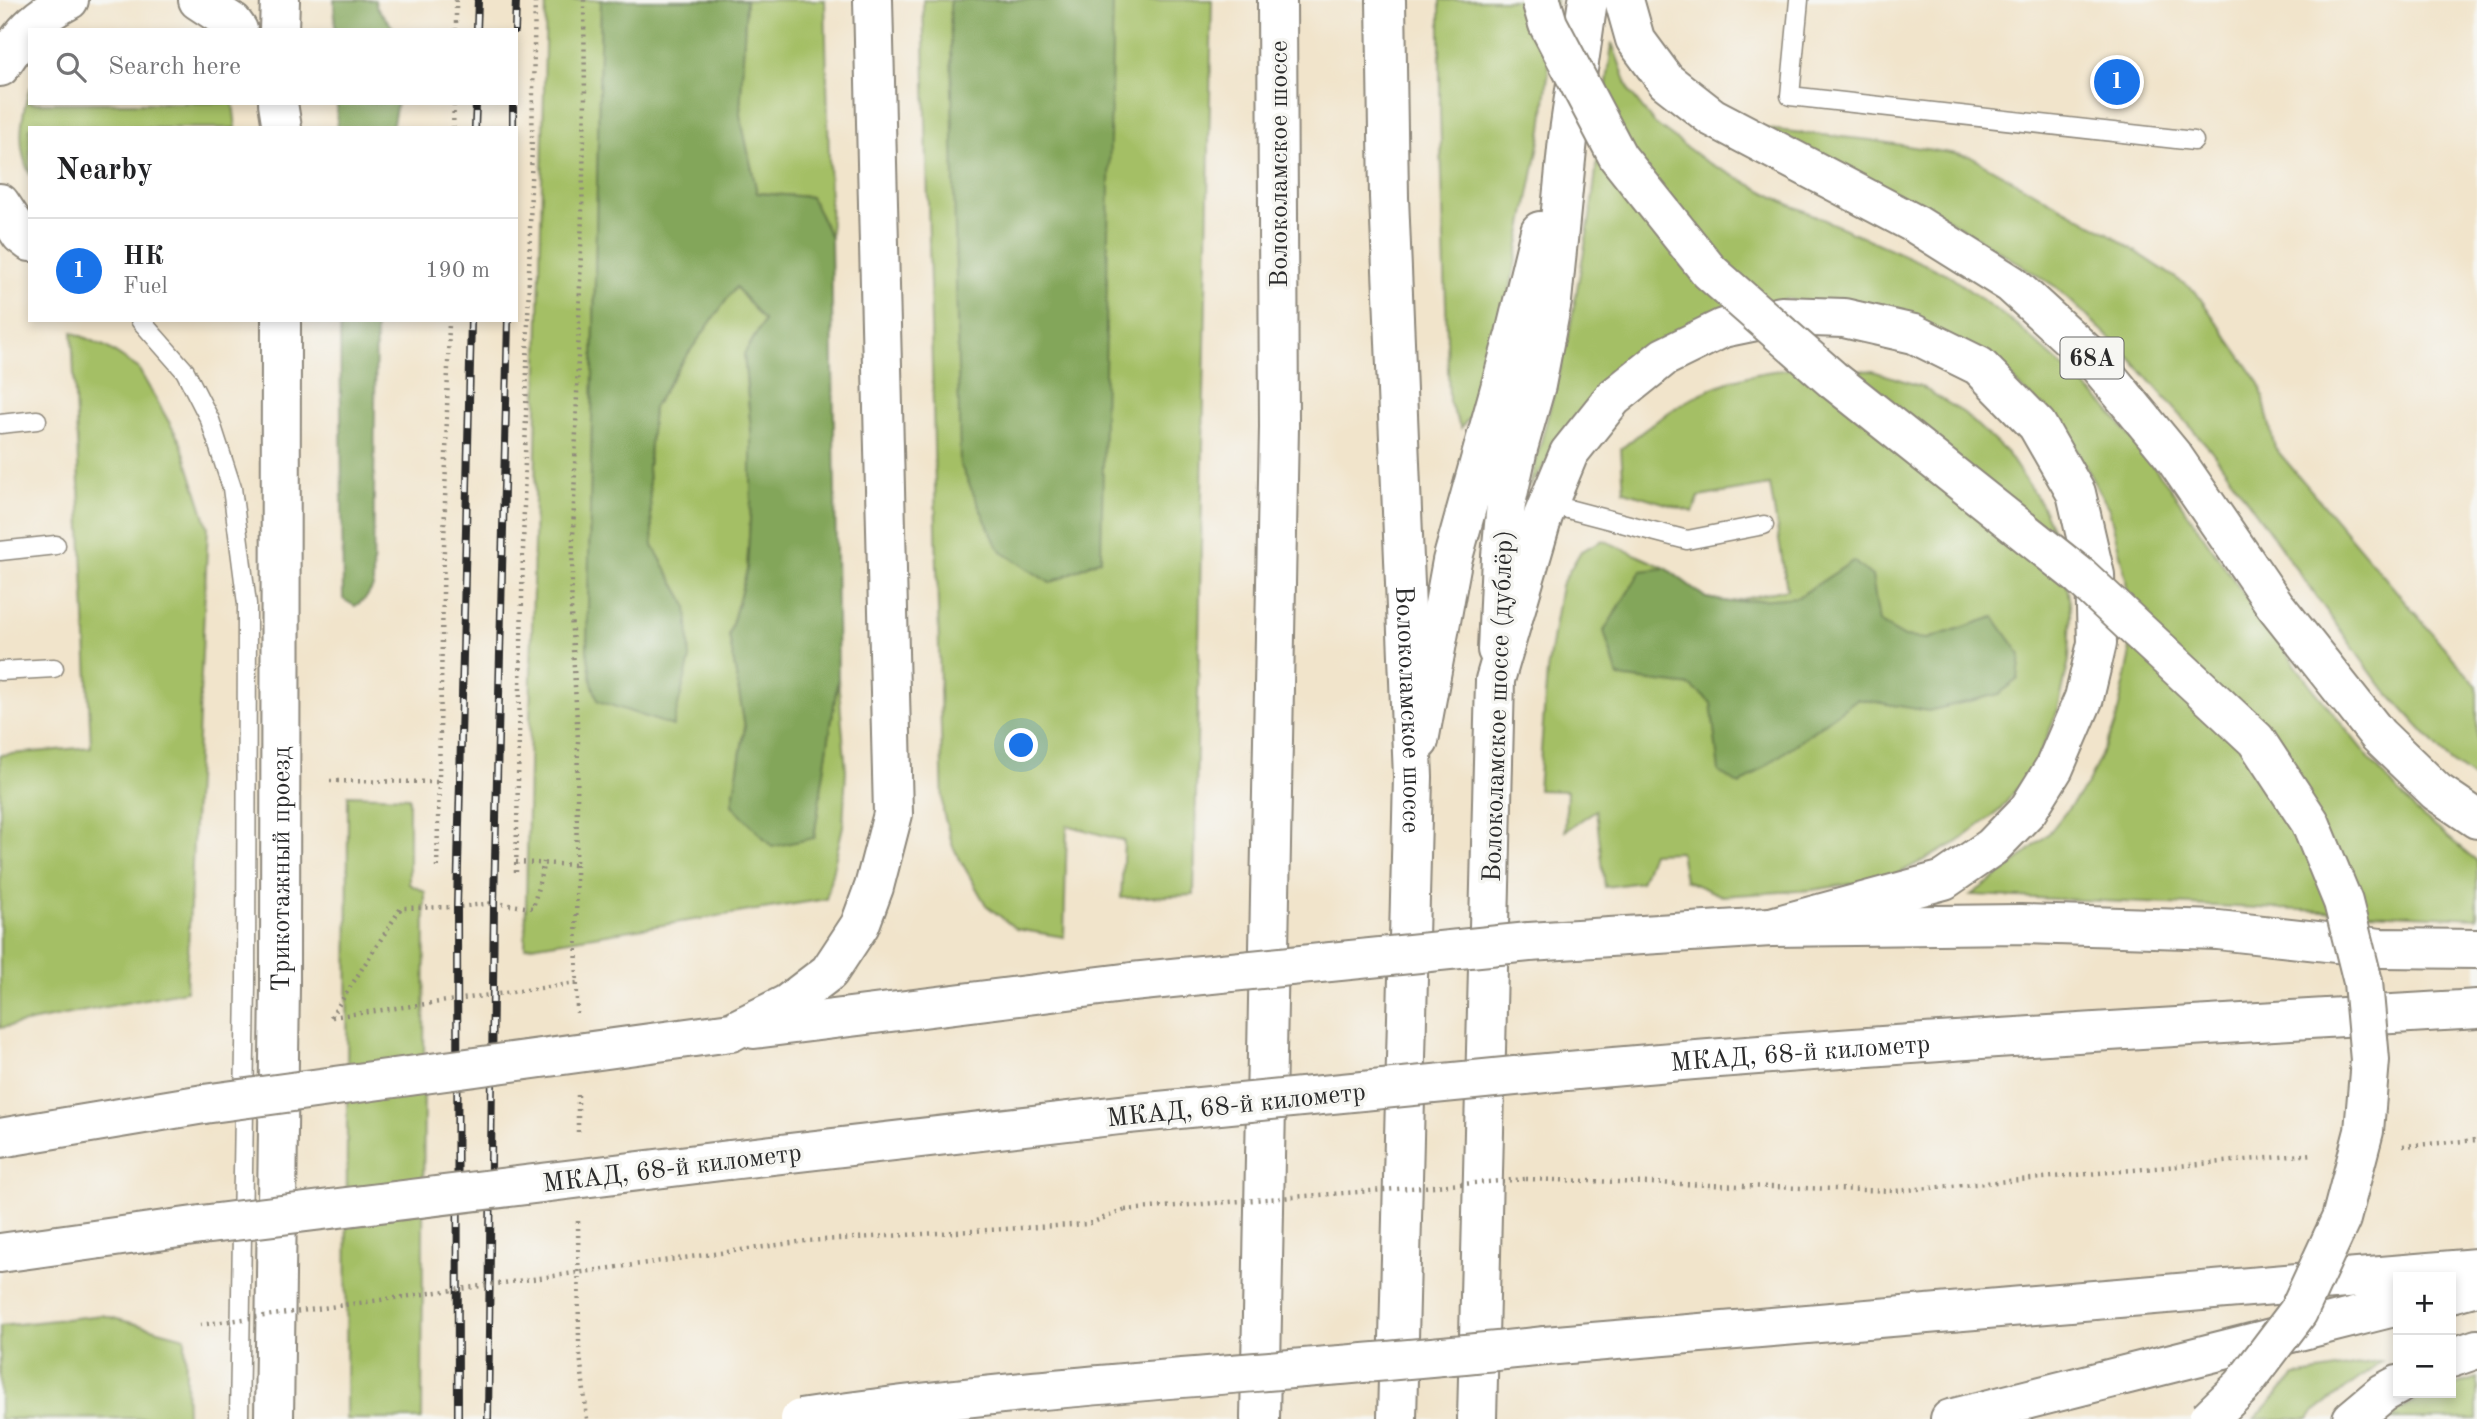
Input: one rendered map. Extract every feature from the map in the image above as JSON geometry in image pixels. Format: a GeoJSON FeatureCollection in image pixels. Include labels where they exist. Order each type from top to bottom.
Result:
{"type":"FeatureCollection","features":[{"type":"Feature","properties":{"kind":"main road"},"geometry":{"type":"LineString","coordinates":[[0,67],[11,39],[48,11],[69,0]]}},
{"type":"Feature","properties":{"kind":"main road"},"geometry":{"type":"LineString","coordinates":[[198,0],[237,28]]}},
{"type":"Feature","properties":{"kind":"main road"},"geometry":{"type":"LineString","coordinates":[[279,28],[280,0]]}},
{"type":"Feature","properties":{"kind":"main road"},"geometry":{"type":"LineString","coordinates":[[731,1032],[787,1004],[829,972],[860,925],[874,887],[893,814],[873,0]]}},
{"type":"Feature","properties":{"kind":"main road","name":"Волоколамское шоссе"},"geometry":{"type":"LineString","coordinates":[[1260,1419],[1279,428],[1278,0]]}},
{"type":"Feature","properties":{"kind":"main road","name":"Волоколамское шоссе"},"geometry":{"type":"LineString","coordinates":[[1386,0],[1389,197],[1413,777],[1397,1419]]}},
{"type":"Feature","properties":{"kind":"main road"},"geometry":{"type":"LineString","coordinates":[[1541,0],[1548,24],[1618,157],[1709,271],[1832,379],[2081,577],[2256,740],[2310,822],[2343,902],[2363,982],[2370,1060],[2364,1131],[2341,1219],[2298,1312],[2242,1386],[2208,1419]]}},
{"type":"Feature","properties":{"kind":"main road","name":"Волоколамское шоссе (дублёр)"},"geometry":{"type":"LineString","coordinates":[[1477,1419],[1495,680],[1501,556],[1506,504],[1536,385],[1552,301],[1568,139],[1588,0]]}},
{"type":"Feature","properties":{"kind":"main road","name":"68A"},"geometry":{"type":"LineString","coordinates":[[1624,0],[1635,39],[1666,81],[1712,117],[1917,225],[2011,284],[2092,359],[2173,456],[2275,605],[2378,735],[2437,792],[2477,819]]}},
{"type":"Feature","properties":{"kind":"main road"},"geometry":{"type":"LineString","coordinates":[[278,105],[282,126]]}},
{"type":"Feature","properties":{"kind":"main road"},"geometry":{"type":"LineString","coordinates":[[1413,777],[1452,561],[1515,334],[1539,232],[1568,139]]}},
{"type":"Feature","properties":{"kind":"main road"},"geometry":{"type":"LineString","coordinates":[[0,203],[21,235],[28,240]]}},
{"type":"Feature","properties":{"kind":"main road"},"geometry":{"type":"LineString","coordinates":[[0,246],[28,254]]}},
{"type":"Feature","properties":{"kind":"main road"},"geometry":{"type":"LineString","coordinates":[[1495,680],[1543,516],[1569,453],[1613,398],[1664,357],[1723,328],[1781,316],[1844,318],[1914,334],[1979,366],[2036,425],[2076,493],[2095,575],[2096,643],[2084,698],[2053,768],[2028,810],[1992,847],[1944,880],[1771,927]]}},
{"type":"Feature","properties":{"kind":"main road","name":"Трикотажный проезд"},"geometry":{"type":"LineString","coordinates":[[274,1419],[280,972],[281,322]]}},
{"type":"Feature","properties":{"kind":"main road"},"geometry":{"type":"LineString","coordinates":[[0,1138],[204,1104],[731,1032],[1132,982],[1529,942],[1771,927],[2021,924],[2205,929],[2381,948],[2477,949]]}},
{"type":"Feature","properties":{"kind":"main road","name":"МКАД, 68-й километр"},"geometry":{"type":"LineString","coordinates":[[0,1253],[201,1225],[1128,1114],[1640,1064],[2477,1009]]}},
{"type":"Feature","properties":{"kind":"main road"},"geometry":{"type":"LineString","coordinates":[[800,1419],[1116,1383],[2477,1268]]}},
{"type":"Feature","properties":{"kind":"main road"},"geometry":{"type":"LineString","coordinates":[[2456,1292],[2477,1286]]}},
{"type":"Feature","properties":{"kind":"main road"},"geometry":{"type":"LineString","coordinates":[[1950,1419],[2393,1307]]}},
{"type":"Feature","properties":{"kind":"main road"},"geometry":{"type":"LineString","coordinates":[[2456,1356],[2477,1349]]}},
{"type":"Feature","properties":{"kind":"main road"},"geometry":{"type":"LineString","coordinates":[[2352,1419],[2393,1388]]}},
{"type":"Feature","properties":{"kind":"lane"},"geometry":{"type":"LineString","coordinates":[[1800,0],[1790,96],[2194,141]]}},
{"type":"Feature","properties":{"kind":"lane"},"geometry":{"type":"LineString","coordinates":[[142,322],[185,371],[210,420],[232,488],[247,604],[246,985],[239,1419]]}},
{"type":"Feature","properties":{"kind":"lane"},"geometry":{"type":"LineString","coordinates":[[0,424],[37,420]]}},
{"type":"Feature","properties":{"kind":"lane"},"geometry":{"type":"LineString","coordinates":[[1549,504],[1687,540],[1764,525]]}},
{"type":"Feature","properties":{"kind":"lane"},"geometry":{"type":"LineString","coordinates":[[0,551],[56,545]]}},
{"type":"Feature","properties":{"kind":"lane"},"geometry":{"type":"LineString","coordinates":[[0,671],[54,668]]}},
{"type":"Feature","properties":{"kind":"path"},"geometry":{"type":"LineString","coordinates":[[456,0],[456,28]]}},
{"type":"Feature","properties":{"kind":"path"},"geometry":{"type":"LineString","coordinates":[[516,872],[535,0]]}},
{"type":"Feature","properties":{"kind":"path"},"geometry":{"type":"LineString","coordinates":[[516,862],[576,865],[578,740],[570,613],[585,101],[584,0]]}},
{"type":"Feature","properties":{"kind":"path"},"geometry":{"type":"LineString","coordinates":[[453,126],[454,105]]}},
{"type":"Feature","properties":{"kind":"path"},"geometry":{"type":"LineString","coordinates":[[437,867],[449,322]]}},
{"type":"Feature","properties":{"kind":"path"},"geometry":{"type":"LineString","coordinates":[[330,780],[439,782]]}},
{"type":"Feature","properties":{"kind":"path"},"geometry":{"type":"LineString","coordinates":[[544,862],[533,908],[494,903],[457,908],[401,908],[331,1017],[577,983]]}},
{"type":"Feature","properties":{"kind":"path"},"geometry":{"type":"LineString","coordinates":[[2394,1147],[2477,1140]]}},
{"type":"Feature","properties":{"kind":"path"},"geometry":{"type":"LineString","coordinates":[[200,1325],[806,1241],[1088,1224],[1125,1210],[1526,1179],[1895,1191],[2325,1153]]}},
{"type":"Feature","properties":{"kind":"green space"},"geometry":{"type":"Polygon","coordinates":[[[334,0],[375,0],[376,6],[393,28],[335,28],[334,0]]]}},
{"type":"Feature","properties":{"kind":"green space"},"geometry":{"type":"Polygon","coordinates":[[[546,0],[601,0],[587,650],[592,683],[638,713],[673,725],[687,606],[653,546],[648,468],[653,408],[736,286],[764,321],[744,355],[751,431],[751,501],[747,570],[729,635],[745,727],[732,805],[814,838],[838,678],[846,770],[843,826],[826,899],[525,947],[546,0]]]}},
{"type":"Feature","properties":{"kind":"green space"},"geometry":{"type":"Polygon","coordinates":[[[601,0],[746,0],[740,115],[757,193],[811,197],[831,238],[838,678],[814,838],[772,847],[732,805],[745,727],[729,635],[747,570],[751,501],[751,431],[744,354],[764,321],[736,287],[653,408],[648,468],[653,546],[687,606],[690,659],[673,726],[598,701],[592,683],[587,650],[601,0]]]}},
{"type":"Feature","properties":{"kind":"green space"},"geometry":{"type":"Polygon","coordinates":[[[746,0],[825,0],[831,238],[811,197],[757,193],[740,115],[746,0]]]}},
{"type":"Feature","properties":{"kind":"green space"},"geometry":{"type":"Polygon","coordinates":[[[923,0],[1212,0],[1194,895],[1121,898],[1124,841],[1067,825],[1064,937],[1016,929],[986,905],[953,847],[943,812],[923,0]]]}},
{"type":"Feature","properties":{"kind":"green space"},"geometry":{"type":"Polygon","coordinates":[[[950,0],[1113,0],[1101,559],[1050,583],[997,546],[960,464],[950,0]]]}},
{"type":"Feature","properties":{"kind":"green space"},"geometry":{"type":"Polygon","coordinates":[[[1440,0],[1556,0],[1542,130],[1510,290],[1480,402],[1461,428],[1449,402],[1440,112],[1440,0]]]}},
{"type":"Feature","properties":{"kind":"green space"},"geometry":{"type":"Polygon","coordinates":[[[1612,43],[1630,92],[1654,123],[1705,161],[1784,202],[1947,274],[2018,326],[2104,404],[2168,485],[2311,686],[2373,763],[2416,811],[2477,861],[2477,918],[1971,895],[2010,867],[2049,833],[2087,785],[2115,725],[2130,658],[2126,579],[2109,509],[2073,443],[2003,368],[1786,298],[1587,404],[1529,488],[1568,339],[1590,218],[1612,43]]]}},
{"type":"Feature","properties":{"kind":"green space"},"geometry":{"type":"Polygon","coordinates":[[[28,94],[28,105],[233,105],[236,126],[28,126],[28,170],[21,142],[28,94]]]}},
{"type":"Feature","properties":{"kind":"green space"},"geometry":{"type":"Polygon","coordinates":[[[337,105],[397,105],[392,126],[337,126],[337,105]]]}},
{"type":"Feature","properties":{"kind":"green space"},"geometry":{"type":"Polygon","coordinates":[[[1766,129],[1870,140],[1969,156],[2108,233],[2195,291],[2260,384],[2275,448],[2477,686],[2477,781],[2450,761],[2377,681],[2211,450],[2125,352],[2056,287],[1938,213],[1770,143],[1766,129]]]}},
{"type":"Feature","properties":{"kind":"green space"},"geometry":{"type":"Polygon","coordinates":[[[340,322],[376,322],[373,587],[366,598],[355,606],[343,599],[340,322]]]}},
{"type":"Feature","properties":{"kind":"green space"},"geometry":{"type":"Polygon","coordinates":[[[72,332],[106,347],[138,368],[181,443],[208,527],[186,991],[0,1028],[0,755],[91,747],[72,332]]]}},
{"type":"Feature","properties":{"kind":"green space"},"geometry":{"type":"Polygon","coordinates":[[[1800,367],[1873,371],[1920,386],[1964,413],[2008,454],[2041,504],[2062,550],[2071,612],[2069,660],[2058,710],[2035,766],[2000,810],[1958,842],[1890,878],[1812,890],[1722,896],[1685,880],[1680,852],[1652,853],[1641,882],[1605,887],[1596,810],[1565,831],[1567,791],[1538,790],[1547,671],[1561,585],[1581,551],[1603,540],[1666,568],[1706,598],[1730,602],[1787,589],[1770,485],[1699,497],[1693,512],[1624,491],[1621,449],[1666,414],[1715,387],[1752,375],[1800,367]]]}},
{"type":"Feature","properties":{"kind":"green space"},"geometry":{"type":"Polygon","coordinates":[[[1853,561],[1872,576],[1879,622],[1905,637],[1927,639],[1994,617],[2021,655],[2018,679],[1999,694],[1928,711],[1857,699],[1740,785],[1719,772],[1711,703],[1691,686],[1618,677],[1604,631],[1641,571],[1666,568],[1706,598],[1730,602],[1798,597],[1853,561]]]}},
{"type":"Feature","properties":{"kind":"green space"},"geometry":{"type":"Polygon","coordinates":[[[348,795],[409,797],[409,884],[425,892],[422,1419],[346,1419],[348,795]]]}},
{"type":"Feature","properties":{"kind":"green space"},"geometry":{"type":"Polygon","coordinates":[[[102,1315],[185,1337],[187,1418],[0,1419],[0,1326],[102,1315]]]}},
{"type":"Feature","properties":{"kind":"green space"},"geometry":{"type":"Polygon","coordinates":[[[2383,1361],[2313,1413],[2309,1419],[2254,1419],[2295,1376],[2383,1361]]]}},
{"type":"Feature","properties":{"kind":"green space"},"geometry":{"type":"Polygon","coordinates":[[[2477,1378],[2477,1419],[2388,1419],[2423,1398],[2456,1398],[2456,1385],[2477,1378]]]}},
{"type":"Feature","properties":{"kind":"railway"},"geometry":{"type":"LineString","coordinates":[[477,28],[478,0]]}},
{"type":"Feature","properties":{"kind":"railway"},"geometry":{"type":"LineString","coordinates":[[515,28],[516,0]]}},
{"type":"Feature","properties":{"kind":"railway"},"geometry":{"type":"LineString","coordinates":[[475,126],[476,105]]}},
{"type":"Feature","properties":{"kind":"railway"},"geometry":{"type":"LineString","coordinates":[[513,105],[513,126]]}},
{"type":"Feature","properties":{"kind":"railway"},"geometry":{"type":"LineString","coordinates":[[458,1419],[457,907],[471,322]]}},
{"type":"Feature","properties":{"kind":"railway"},"geometry":{"type":"LineString","coordinates":[[488,1419],[494,903],[508,322]]}},
{"type":"Feature","properties":{"kind":"place","name":"НК"},"geometry":{"type":"Point","coordinates":[2117,82]}}]}
